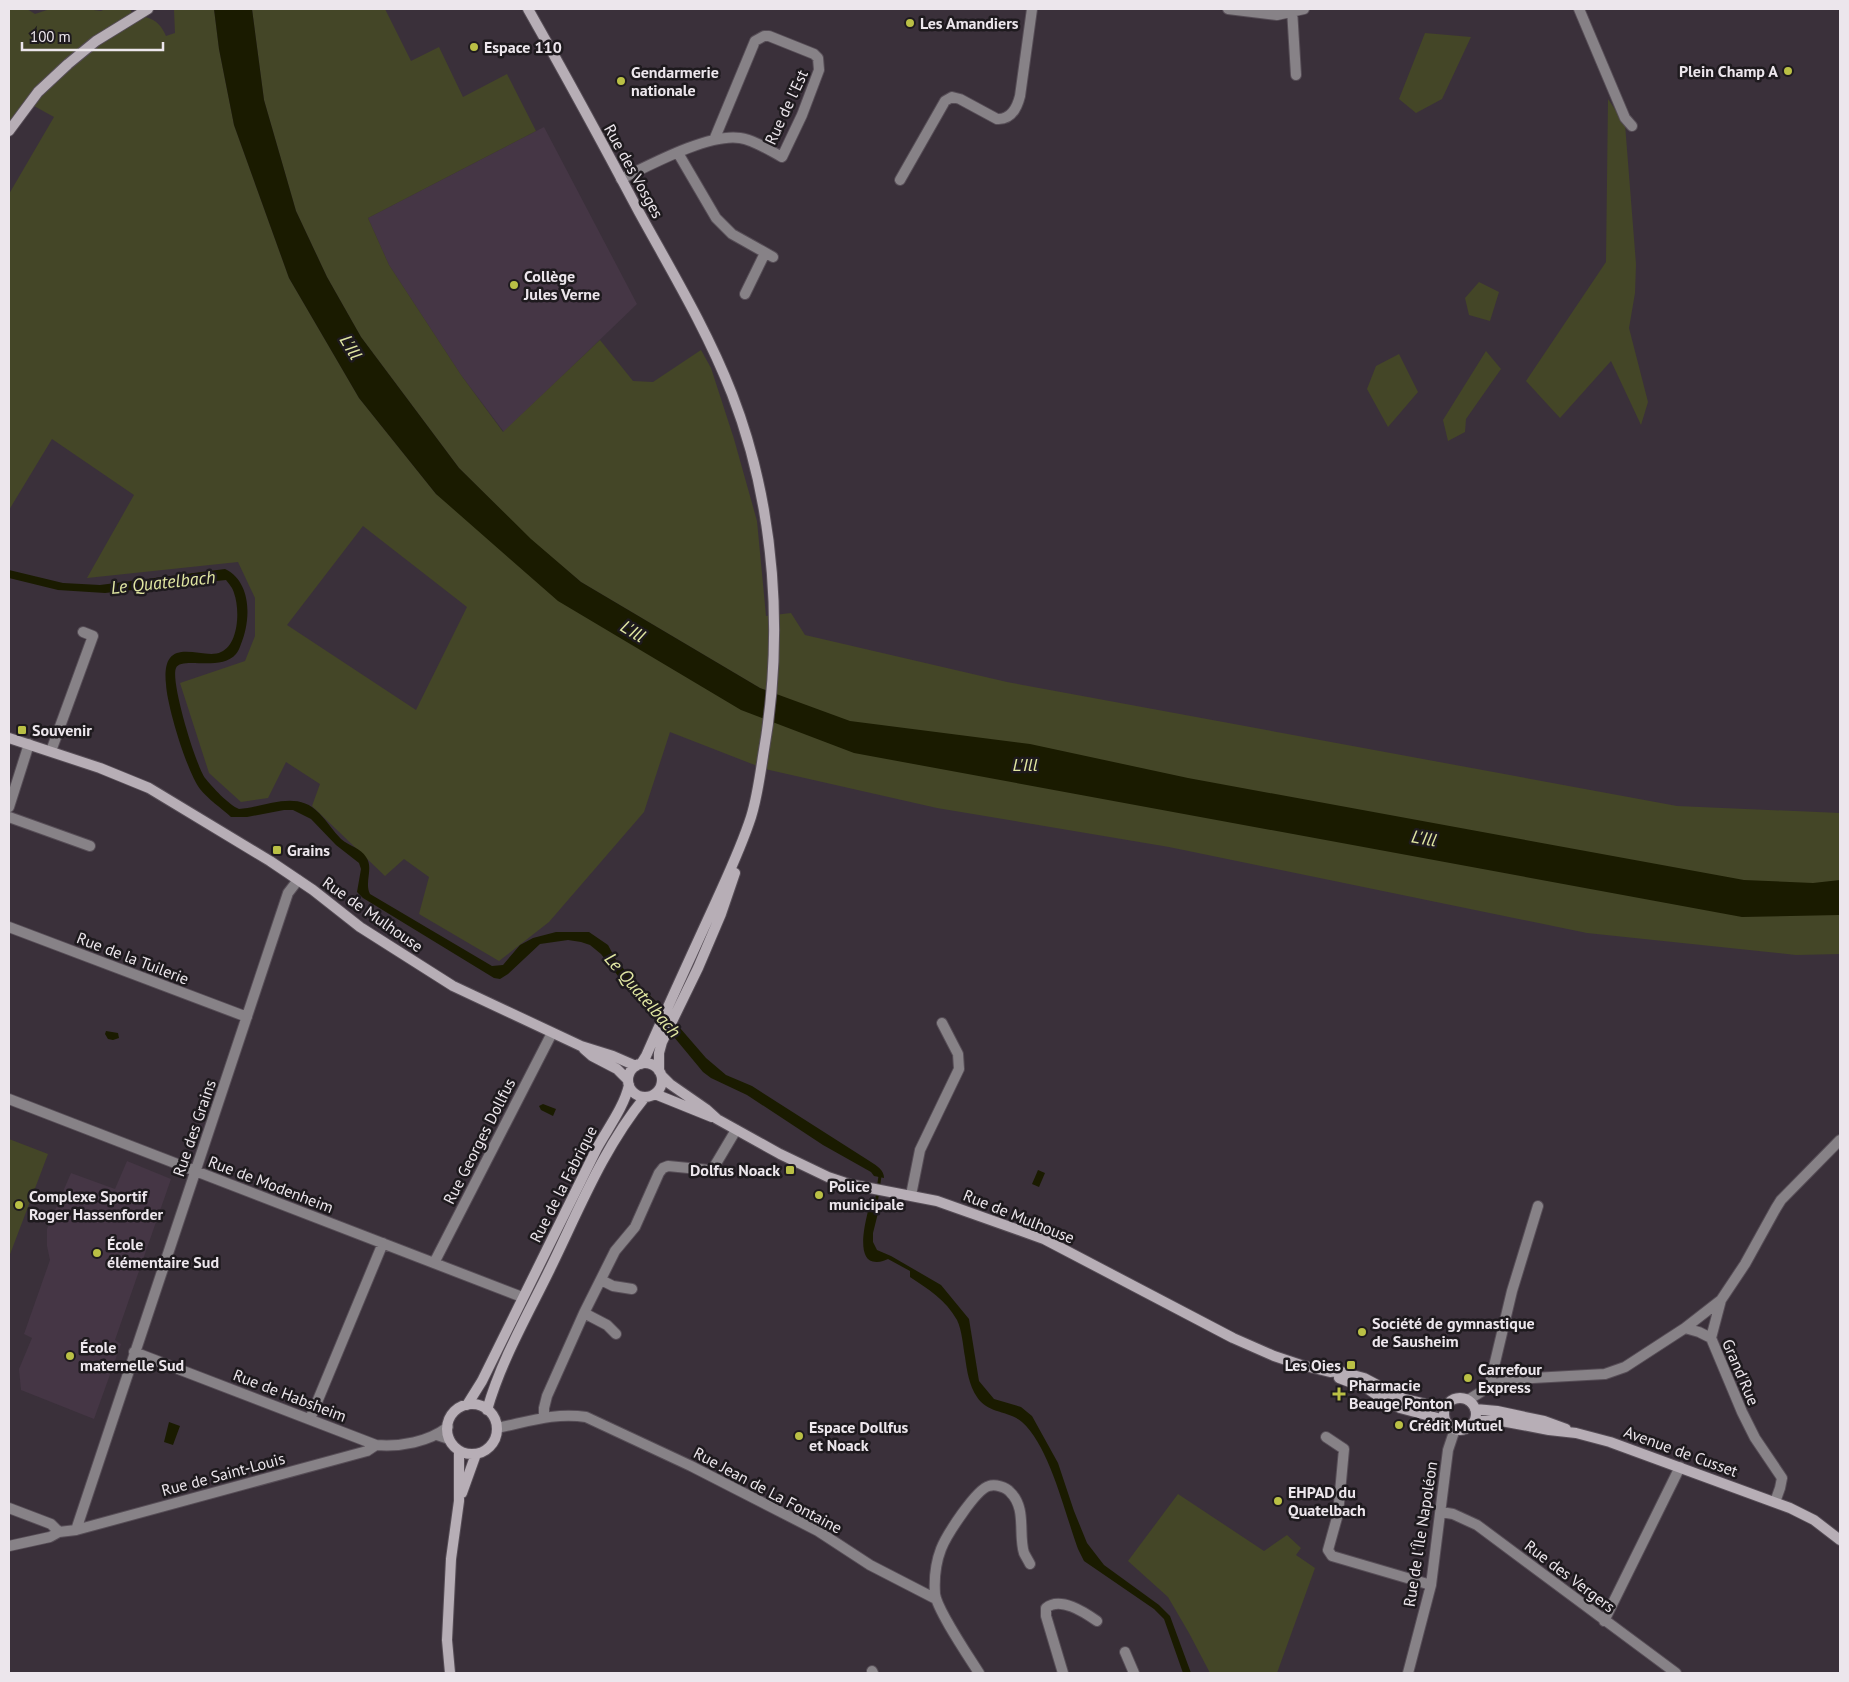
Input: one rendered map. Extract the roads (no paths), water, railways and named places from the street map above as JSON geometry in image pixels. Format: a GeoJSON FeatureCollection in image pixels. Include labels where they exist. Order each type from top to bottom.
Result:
{"type":"FeatureCollection","features":[{"type":"Feature","properties":{"kind":"main road"},"geometry":{"type":"LineString","coordinates":[[9,131],[38,92],[68,64],[96,41],[148,9]]}},
{"type":"Feature","properties":{"kind":"main road","name":"Rue des Vosges"},"geometry":{"type":"LineString","coordinates":[[528,9],[713,349],[740,418],[758,485],[765,520],[773,585],[774,642],[772,691],[762,764],[751,815],[738,853]]}},
{"type":"Feature","properties":{"kind":"main road","name":"Rue de Mulhouse"},"geometry":{"type":"LineString","coordinates":[[9,738],[100,768],[149,788],[270,861],[360,927],[453,986],[581,1046],[638,1065]]}},
{"type":"Feature","properties":{"kind":"main road"},"geometry":{"type":"LineString","coordinates":[[738,853],[666,1009],[662,1031],[659,1053],[661,1086],[650,1096],[635,1094],[629,1082],[629,1074],[638,1065],[662,1031],[673,1018],[698,968],[721,914],[734,877],[738,853]]}},
{"type":"Feature","properties":{"kind":"main road","name":"Rue de Mulhouse"},"geometry":{"type":"LineString","coordinates":[[581,1046],[592,1056],[617,1069],[629,1082]]}},
{"type":"Feature","properties":{"kind":"main road"},"geometry":{"type":"LineString","coordinates":[[638,1065],[651,1064],[661,1073]]}},
{"type":"Feature","properties":{"kind":"main road","name":"Rue de Mulhouse"},"geometry":{"type":"LineString","coordinates":[[661,1073],[670,1084],[717,1119],[818,1173],[849,1184],[911,1195],[965,1210],[1044,1239],[1233,1338],[1274,1356],[1330,1372],[1338,1371],[1364,1378],[1404,1399],[1435,1406],[1446,1405]]}},
{"type":"Feature","properties":{"kind":"main road","name":"Rue de la Fabrique"},"geometry":{"type":"LineString","coordinates":[[468,1405],[482,1381],[597,1148],[627,1093],[629,1082]]}},
{"type":"Feature","properties":{"kind":"main road","name":"Rue de Mulhouse"},"geometry":{"type":"LineString","coordinates":[[650,1096],[669,1099],[703,1115],[717,1119]]}},
{"type":"Feature","properties":{"kind":"main road","name":"Rue de la Fabrique"},"geometry":{"type":"LineString","coordinates":[[487,1410],[494,1386],[533,1302],[607,1154],[628,1117],[650,1096]]}},
{"type":"Feature","properties":{"kind":"main road"},"geometry":{"type":"LineString","coordinates":[[522,1297],[533,1302]]}},
{"type":"Feature","properties":{"kind":"main road","name":"Rue de Mulhouse"},"geometry":{"type":"LineString","coordinates":[[1330,1372],[1337,1378],[1368,1389],[1400,1408],[1445,1420]]}},
{"type":"Feature","properties":{"kind":"main road"},"geometry":{"type":"LineString","coordinates":[[1464,1398],[1468,1400],[1475,1409],[1475,1417],[1471,1424],[1464,1429],[1451,1427],[1445,1420],[1444,1410],[1446,1405],[1454,1399],[1464,1398]]}},
{"type":"Feature","properties":{"kind":"main road"},"geometry":{"type":"LineString","coordinates":[[468,1405],[478,1406],[487,1410],[496,1421],[497,1428],[493,1442],[483,1452],[476,1454],[467,1454],[459,1451],[450,1439],[448,1427],[452,1415],[468,1405]]}},
{"type":"Feature","properties":{"kind":"main road","name":"Avenue de Cusset"},"geometry":{"type":"LineString","coordinates":[[1475,1409],[1497,1411],[1552,1423],[1775,1502]]}},
{"type":"Feature","properties":{"kind":"main road","name":"Avenue de Cusset"},"geometry":{"type":"LineString","coordinates":[[1471,1424],[1496,1420],[1576,1433]]}},
{"type":"Feature","properties":{"kind":"main road"},"geometry":{"type":"LineString","coordinates":[[450,1673],[447,1640],[451,1558],[459,1501],[459,1451]]}},
{"type":"Feature","properties":{"kind":"main road"},"geometry":{"type":"LineString","coordinates":[[459,1501],[476,1454]]}},
{"type":"Feature","properties":{"kind":"main road"},"geometry":{"type":"LineString","coordinates":[[1775,1502],[1814,1520],[1840,1540]]}},
{"type":"Feature","properties":{"kind":"street"},"geometry":{"type":"LineString","coordinates":[[900,180],[945,101],[952,97],[960,99],[997,119],[1003,120],[1009,117],[1017,107],[1032,9]]}},
{"type":"Feature","properties":{"kind":"street"},"geometry":{"type":"LineString","coordinates":[[1228,9],[1277,15],[1292,10],[1304,9]]}},
{"type":"Feature","properties":{"kind":"street"},"geometry":{"type":"LineString","coordinates":[[1580,9],[1626,118],[1632,126]]}},
{"type":"Feature","properties":{"kind":"street"},"geometry":{"type":"LineString","coordinates":[[1292,10],[1296,75]]}},
{"type":"Feature","properties":{"kind":"street","name":"Rue de l'Est"},"geometry":{"type":"LineString","coordinates":[[621,179],[678,153],[714,140],[730,137],[749,140],[782,156],[802,115],[819,70],[818,58],[814,54],[769,36],[764,36],[755,41],[714,140]]}},
{"type":"Feature","properties":{"kind":"street"},"geometry":{"type":"LineString","coordinates":[[720,127],[730,137]]}},
{"type":"Feature","properties":{"kind":"street"},"geometry":{"type":"LineString","coordinates":[[678,153],[716,218],[732,234],[769,255],[745,294]]}},
{"type":"Feature","properties":{"kind":"street"},"geometry":{"type":"LineString","coordinates":[[51,751],[93,636],[83,632]]}},
{"type":"Feature","properties":{"kind":"street"},"geometry":{"type":"LineString","coordinates":[[9,807],[28,744]]}},
{"type":"Feature","properties":{"kind":"street"},"geometry":{"type":"LineString","coordinates":[[9,817],[90,846]]}},
{"type":"Feature","properties":{"kind":"street","name":"Rue des Grains"},"geometry":{"type":"LineString","coordinates":[[76,1530],[288,893],[298,880]]}},
{"type":"Feature","properties":{"kind":"street","name":"Rue de la Tuilerie"},"geometry":{"type":"LineString","coordinates":[[9,927],[247,1017]]}},
{"type":"Feature","properties":{"kind":"street"},"geometry":{"type":"LineString","coordinates":[[911,1195],[920,1150],[959,1069],[958,1054],[942,1023]]}},
{"type":"Feature","properties":{"kind":"street","name":"Rue Georges Dollfus"},"geometry":{"type":"LineString","coordinates":[[434,1263],[552,1033]]}},
{"type":"Feature","properties":{"kind":"street","name":"Rue de Modenheim"},"geometry":{"type":"LineString","coordinates":[[9,1099],[522,1297]]}},
{"type":"Feature","properties":{"kind":"street"},"geometry":{"type":"LineString","coordinates":[[544,1418],[547,1396],[584,1313],[615,1251],[635,1227],[659,1173],[668,1166],[709,1170],[714,1167],[736,1130]]}},
{"type":"Feature","properties":{"kind":"street"},"geometry":{"type":"LineString","coordinates":[[1468,1400],[1497,1384],[1514,1379],[1605,1374],[1625,1367],[1685,1328],[1721,1300],[1745,1264],[1782,1200],[1840,1140]]}},
{"type":"Feature","properties":{"kind":"street"},"geometry":{"type":"LineString","coordinates":[[1497,1384],[1490,1379],[1512,1291],[1538,1206]]}},
{"type":"Feature","properties":{"kind":"street"},"geometry":{"type":"LineString","coordinates":[[310,1419],[383,1243]]}},
{"type":"Feature","properties":{"kind":"street"},"geometry":{"type":"LineString","coordinates":[[600,1280],[613,1286],[632,1289]]}},
{"type":"Feature","properties":{"kind":"street"},"geometry":{"type":"LineString","coordinates":[[1711,1338],[1721,1300]]}},
{"type":"Feature","properties":{"kind":"street"},"geometry":{"type":"LineString","coordinates":[[584,1313],[606,1325],[616,1334]]}},
{"type":"Feature","properties":{"kind":"street","name":"Grand'Rue"},"geometry":{"type":"LineString","coordinates":[[1685,1328],[1711,1338],[1755,1438],[1782,1478],[1775,1502]]}},
{"type":"Feature","properties":{"kind":"street","name":"Rue de Habsheim"},"geometry":{"type":"LineString","coordinates":[[134,1352],[376,1444],[391,1446],[406,1444],[437,1435],[448,1427]]}},
{"type":"Feature","properties":{"kind":"street","name":"Rue Jean de La Fontaine"},"geometry":{"type":"LineString","coordinates":[[497,1428],[568,1414],[586,1417],[818,1531],[870,1565],[936,1599]]}},
{"type":"Feature","properties":{"kind":"street","name":"Rue de l'Île Napoléon"},"geometry":{"type":"LineString","coordinates":[[1408,1673],[1431,1585],[1448,1450],[1455,1429]]}},
{"type":"Feature","properties":{"kind":"street"},"geometry":{"type":"LineString","coordinates":[[437,1435],[450,1439]]}},
{"type":"Feature","properties":{"kind":"street"},"geometry":{"type":"LineString","coordinates":[[1326,1437],[1344,1449],[1338,1514],[1328,1550],[1332,1556],[1431,1585]]}},
{"type":"Feature","properties":{"kind":"street","name":"Rue de Saint-Louis"},"geometry":{"type":"LineString","coordinates":[[9,1546],[50,1537],[59,1532],[76,1530],[367,1450],[376,1444]]}},
{"type":"Feature","properties":{"kind":"street"},"geometry":{"type":"LineString","coordinates":[[1604,1621],[1680,1467]]}},
{"type":"Feature","properties":{"kind":"street"},"geometry":{"type":"LineString","coordinates":[[979,1673],[936,1599],[936,1568],[947,1535],[979,1492],[988,1486],[999,1486],[1010,1491],[1017,1502],[1021,1515],[1024,1553],[1030,1564]]}},
{"type":"Feature","properties":{"kind":"street"},"geometry":{"type":"LineString","coordinates":[[9,1508],[51,1524],[59,1532]]}},
{"type":"Feature","properties":{"kind":"street","name":"Rue des Vergers"},"geometry":{"type":"LineString","coordinates":[[1441,1512],[1453,1514],[1477,1525],[1676,1673]]}},
{"type":"Feature","properties":{"kind":"street"},"geometry":{"type":"LineString","coordinates":[[1063,1673],[1046,1616],[1046,1608],[1050,1604],[1057,1603],[1086,1613],[1097,1621]]}},
{"type":"Feature","properties":{"kind":"street"},"geometry":{"type":"LineString","coordinates":[[1125,1652],[1134,1673]]}},
{"type":"Feature","properties":{"kind":"water","name":"L'Ill"},"geometry":{"type":"Polygon","coordinates":[[[214,9],[252,9],[264,100],[296,211],[327,277],[361,337],[459,468],[531,539],[581,582],[760,688],[850,721],[1030,744],[1188,778],[1744,880],[1813,883],[1840,880],[1840,915],[1742,917],[854,753],[741,710],[558,601],[436,494],[359,398],[289,278],[234,125],[219,49],[214,9]]]}},
{"type":"Feature","properties":{"kind":"water"},"geometry":{"type":"Polygon","coordinates":[[[225,569],[234,575],[240,583],[245,592],[247,602],[247,624],[239,649],[236,654],[221,662],[185,663],[179,665],[176,668],[175,676],[180,705],[196,758],[205,778],[216,791],[230,804],[239,809],[281,801],[301,802],[310,806],[322,816],[341,839],[361,851],[366,857],[369,866],[368,889],[370,894],[492,966],[503,965],[520,945],[533,938],[556,932],[589,932],[608,945],[616,960],[635,982],[658,1003],[652,1015],[632,994],[601,954],[590,945],[581,942],[568,940],[540,944],[508,974],[500,979],[494,978],[363,898],[357,892],[361,869],[359,863],[336,845],[311,819],[293,810],[247,817],[231,817],[203,793],[189,769],[178,738],[167,694],[166,670],[168,661],[175,654],[188,652],[216,654],[227,648],[231,642],[235,634],[237,608],[233,591],[226,580],[105,593],[58,590],[9,578],[9,570],[63,583],[100,585],[225,569]]]}},
{"type":"Feature","properties":{"kind":"water"},"geometry":{"type":"Polygon","coordinates":[[[680,1028],[706,1058],[726,1075],[752,1086],[871,1162],[881,1170],[884,1178],[874,1176],[871,1172],[823,1145],[747,1095],[711,1078],[703,1072],[674,1037],[680,1028]]]}},
{"type":"Feature","properties":{"kind":"water"},"geometry":{"type":"Polygon","coordinates":[[[106,1031],[118,1033],[119,1038],[108,1039],[105,1034],[106,1031]]]}},
{"type":"Feature","properties":{"kind":"water"},"geometry":{"type":"Polygon","coordinates":[[[543,1104],[556,1109],[553,1116],[541,1110],[539,1106],[543,1104]]]}},
{"type":"Feature","properties":{"kind":"water"},"geometry":{"type":"Polygon","coordinates":[[[1038,1170],[1045,1173],[1039,1187],[1032,1184],[1038,1170]]]}},
{"type":"Feature","properties":{"kind":"water"},"geometry":{"type":"Polygon","coordinates":[[[871,1200],[881,1201],[873,1233],[873,1242],[877,1250],[941,1285],[969,1319],[979,1381],[994,1399],[1021,1407],[1032,1416],[1058,1463],[1087,1543],[1104,1565],[1159,1605],[1170,1616],[1191,1673],[1183,1673],[1164,1619],[1154,1609],[1084,1561],[1078,1549],[1049,1464],[1032,1433],[1022,1422],[1011,1415],[987,1406],[974,1392],[970,1383],[960,1328],[953,1313],[936,1296],[910,1277],[910,1271],[888,1259],[878,1262],[869,1260],[863,1246],[865,1225],[871,1200]]]}},
{"type":"Feature","properties":{"kind":"water"},"geometry":{"type":"Polygon","coordinates":[[[169,1422],[180,1426],[173,1445],[164,1442],[169,1422]]]}},
{"type":"Feature","properties":{"kind":"waterway","name":"Le Quatelbach"},"geometry":{"type":"LineString","coordinates":[[876,1204],[880,1176],[878,1173]]}},
{"type":"Feature","properties":{"kind":"place","name":"Les Amandiers"},"geometry":{"type":"Point","coordinates":[910,23]}},
{"type":"Feature","properties":{"kind":"place","name":"Espace 110"},"geometry":{"type":"Point","coordinates":[474,47]}},
{"type":"Feature","properties":{"kind":"place","name":"Plein Champ A"},"geometry":{"type":"Point","coordinates":[1788,71]}},
{"type":"Feature","properties":{"kind":"place","name":"Gendarmerie nationale"},"geometry":{"type":"Point","coordinates":[621,81]}},
{"type":"Feature","properties":{"kind":"place","name":"Collège Jules Verne"},"geometry":{"type":"Point","coordinates":[514,285]}},
{"type":"Feature","properties":{"kind":"place","name":"Souvenir"},"geometry":{"type":"Point","coordinates":[22,730]}},
{"type":"Feature","properties":{"kind":"place","name":"Grains"},"geometry":{"type":"Point","coordinates":[277,850]}},
{"type":"Feature","properties":{"kind":"place","name":"Dolfus Noack"},"geometry":{"type":"Point","coordinates":[790,1170]}},
{"type":"Feature","properties":{"kind":"place","name":"Police municipale"},"geometry":{"type":"Point","coordinates":[819,1195]}},
{"type":"Feature","properties":{"kind":"place","name":"Complexe Sportif Roger Hassenforder"},"geometry":{"type":"Point","coordinates":[19,1205]}},
{"type":"Feature","properties":{"kind":"place","name":"École élémentaire Sud"},"geometry":{"type":"Point","coordinates":[97,1253]}},
{"type":"Feature","properties":{"kind":"place","name":"Société de gymnastique de Sausheim"},"geometry":{"type":"Point","coordinates":[1362,1332]}},
{"type":"Feature","properties":{"kind":"place","name":"École maternelle Sud"},"geometry":{"type":"Point","coordinates":[70,1356]}},
{"type":"Feature","properties":{"kind":"place","name":"Les Oies"},"geometry":{"type":"Point","coordinates":[1351,1365]}},
{"type":"Feature","properties":{"kind":"place","name":"Carrefour Express"},"geometry":{"type":"Point","coordinates":[1468,1378]}},
{"type":"Feature","properties":{"kind":"place","name":"Pharmacie Beauge Ponton"},"geometry":{"type":"Point","coordinates":[1339,1394]}},
{"type":"Feature","properties":{"kind":"place","name":"Crédit Mutuel"},"geometry":{"type":"Point","coordinates":[1399,1425]}},
{"type":"Feature","properties":{"kind":"place","name":"Espace Dollfus et Noack"},"geometry":{"type":"Point","coordinates":[799,1436]}},
{"type":"Feature","properties":{"kind":"place","name":"EHPAD du Quatelbach"},"geometry":{"type":"Point","coordinates":[1278,1501]}}]}
